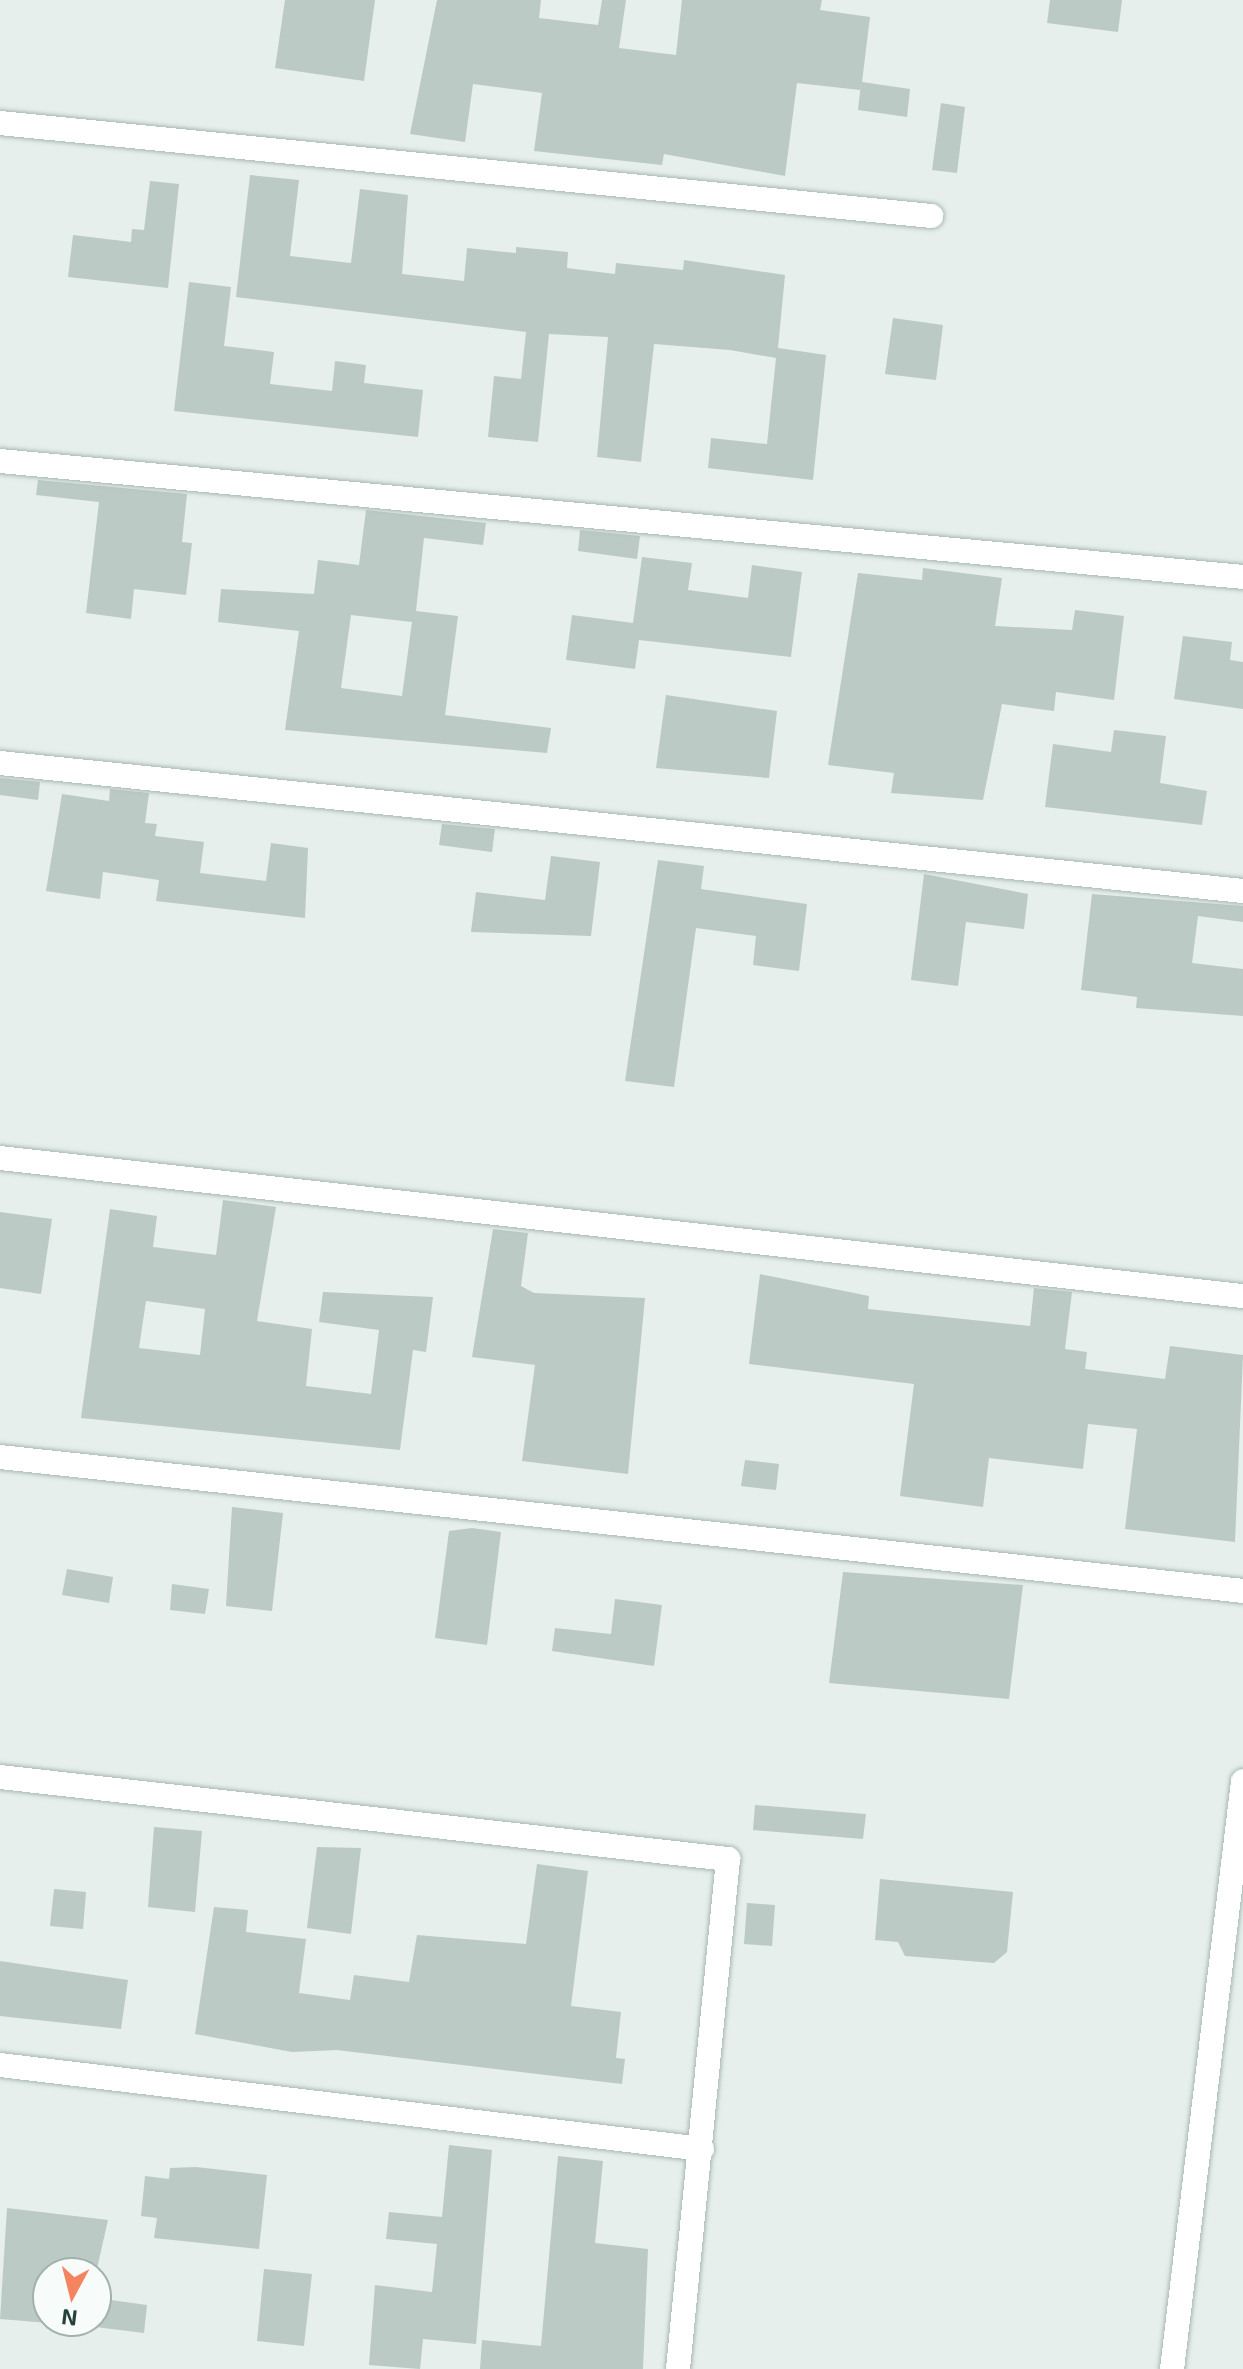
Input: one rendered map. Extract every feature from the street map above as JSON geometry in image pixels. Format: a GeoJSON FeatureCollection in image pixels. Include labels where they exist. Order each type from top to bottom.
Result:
{"type":"FeatureCollection","features":[{"type":"Feature","properties":{"kind":"street"},"geometry":{"type":"LineString","coordinates":[[0,123],[931,216]]}},
{"type":"Feature","properties":{"kind":"street"},"geometry":{"type":"LineString","coordinates":[[0,461],[1243,577]]}},
{"type":"Feature","properties":{"kind":"street"},"geometry":{"type":"LineString","coordinates":[[0,763],[1243,891]]}},
{"type":"Feature","properties":{"kind":"street"},"geometry":{"type":"LineString","coordinates":[[0,1158],[1243,1296]]}},
{"type":"Feature","properties":{"kind":"street"},"geometry":{"type":"LineString","coordinates":[[0,1457],[1243,1591]]}},
{"type":"Feature","properties":{"kind":"street"},"geometry":{"type":"LineString","coordinates":[[0,1777],[728,1859],[702,2149],[678,2369]]}},
{"type":"Feature","properties":{"kind":"street"},"geometry":{"type":"LineString","coordinates":[[1172,2369],[1243,1781]]}},
{"type":"Feature","properties":{"kind":"street"},"geometry":{"type":"LineString","coordinates":[[0,2065],[702,2149]]}},
{"type":"Feature","properties":{"kind":"building"},"geometry":{"type":"Polygon","coordinates":[[[285,0],[375,0],[364,81],[275,68],[285,0]]]}},
{"type":"Feature","properties":{"kind":"building"},"geometry":{"type":"Polygon","coordinates":[[[437,0],[541,0],[539,18],[598,25],[602,0],[626,0],[619,48],[676,55],[682,0],[822,0],[820,10],[870,17],[862,82],[910,89],[907,117],[858,110],[861,83],[860,90],[797,83],[785,176],[664,154],[662,165],[534,151],[542,93],[473,84],[465,142],[410,134],[437,0]]]}},
{"type":"Feature","properties":{"kind":"building"},"geometry":{"type":"Polygon","coordinates":[[[1050,0],[1122,0],[1118,32],[1047,23],[1050,0]]]}},
{"type":"Feature","properties":{"kind":"building"},"geometry":{"type":"Polygon","coordinates":[[[941,103],[965,107],[957,173],[932,170],[941,103]]]}},
{"type":"Feature","properties":{"kind":"building"},"geometry":{"type":"Polygon","coordinates":[[[250,175],[299,180],[290,256],[351,263],[360,189],[408,195],[402,274],[464,281],[467,248],[516,253],[516,247],[568,252],[567,268],[615,274],[616,263],[683,270],[684,260],[785,275],[778,348],[826,355],[813,480],[708,468],[711,438],[767,444],[776,358],[730,350],[654,344],[641,462],[597,457],[608,337],[549,334],[538,442],[488,437],[494,376],[521,379],[526,332],[236,297],[250,175]]]}},
{"type":"Feature","properties":{"kind":"building"},"geometry":{"type":"Polygon","coordinates":[[[150,181],[179,184],[168,288],[68,277],[73,235],[131,242],[132,229],[144,230],[150,181]]]}},
{"type":"Feature","properties":{"kind":"building"},"geometry":{"type":"Polygon","coordinates":[[[189,282],[231,287],[224,346],[274,352],[270,384],[332,391],[335,361],[366,365],[364,383],[423,390],[418,437],[174,411],[189,282]]]}},
{"type":"Feature","properties":{"kind":"building"},"geometry":{"type":"Polygon","coordinates":[[[893,318],[943,325],[936,380],[885,374],[893,318]]]}},
{"type":"Feature","properties":{"kind":"building"},"geometry":{"type":"Polygon","coordinates":[[[38,480],[187,494],[182,542],[192,543],[186,595],[134,589],[131,619],[86,613],[99,502],[36,495],[38,480]]]}},
{"type":"Feature","properties":{"kind":"building"},"geometry":{"type":"Polygon","coordinates":[[[366,510],[486,523],[483,545],[424,538],[416,611],[458,616],[445,715],[551,728],[547,753],[285,730],[299,631],[218,622],[221,589],[314,594],[318,560],[359,565],[366,510]],[[351,615],[341,688],[402,696],[412,622],[351,615]]]}},
{"type":"Feature","properties":{"kind":"building"},"geometry":{"type":"Polygon","coordinates":[[[580,530],[640,536],[637,559],[578,551],[580,530]]]}},
{"type":"Feature","properties":{"kind":"building"},"geometry":{"type":"Polygon","coordinates":[[[642,557],[692,563],[688,590],[748,598],[752,565],[802,572],[791,657],[639,640],[635,669],[566,660],[572,615],[633,623],[642,557]]]}},
{"type":"Feature","properties":{"kind":"building"},"geometry":{"type":"Polygon","coordinates":[[[923,568],[1002,578],[995,626],[1072,630],[1075,610],[1124,616],[1114,700],[1056,692],[1054,711],[1002,704],[983,800],[891,793],[894,773],[828,765],[858,573],[922,580],[923,568]]]}},
{"type":"Feature","properties":{"kind":"building"},"geometry":{"type":"Polygon","coordinates":[[[1183,636],[1232,642],[1230,660],[1243,662],[1243,709],[1174,699],[1183,636]]]}},
{"type":"Feature","properties":{"kind":"building"},"geometry":{"type":"Polygon","coordinates":[[[666,695],[777,711],[769,778],[656,768],[666,695]]]}},
{"type":"Feature","properties":{"kind":"building"},"geometry":{"type":"Polygon","coordinates":[[[1114,730],[1166,736],[1160,783],[1207,791],[1202,825],[1045,807],[1053,744],[1111,752],[1114,730]]]}},
{"type":"Feature","properties":{"kind":"building"},"geometry":{"type":"Polygon","coordinates":[[[0,778],[40,782],[38,800],[0,795],[0,778]]]}},
{"type":"Feature","properties":{"kind":"building"},"geometry":{"type":"Polygon","coordinates":[[[110,789],[149,793],[145,823],[157,824],[155,836],[204,842],[200,873],[266,881],[271,843],[308,848],[305,918],[156,901],[159,880],[103,872],[100,899],[46,891],[62,794],[109,801],[110,789]]]}},
{"type":"Feature","properties":{"kind":"building"},"geometry":{"type":"Polygon","coordinates":[[[442,824],[495,829],[492,852],[439,845],[442,824]]]}},
{"type":"Feature","properties":{"kind":"building"},"geometry":{"type":"Polygon","coordinates":[[[551,856],[600,862],[591,936],[471,932],[476,892],[545,900],[551,856]]]}},
{"type":"Feature","properties":{"kind":"building"},"geometry":{"type":"Polygon","coordinates":[[[658,860],[704,866],[701,889],[807,904],[799,971],[753,965],[756,936],[696,928],[674,1087],[625,1081],[658,860]]]}},
{"type":"Feature","properties":{"kind":"building"},"geometry":{"type":"Polygon","coordinates":[[[924,874],[1028,894],[1024,929],[966,922],[958,986],[911,980],[924,874]]]}},
{"type":"Feature","properties":{"kind":"building"},"geometry":{"type":"Polygon","coordinates":[[[1092,894],[1243,906],[1243,922],[1198,916],[1192,963],[1243,969],[1243,1016],[1136,1008],[1137,997],[1081,990],[1092,894]]]}},
{"type":"Feature","properties":{"kind":"building"},"geometry":{"type":"Polygon","coordinates":[[[223,1200],[276,1207],[257,1321],[312,1329],[306,1386],[371,1394],[379,1330],[319,1322],[323,1292],[433,1297],[426,1352],[413,1350],[400,1450],[81,1418],[110,1209],[157,1216],[153,1247],[216,1255],[223,1200]],[[146,1301],[139,1348],[200,1355],[205,1309],[146,1301]]]}},
{"type":"Feature","properties":{"kind":"building"},"geometry":{"type":"Polygon","coordinates":[[[0,1212],[52,1219],[41,1294],[0,1288],[0,1212]]]}},
{"type":"Feature","properties":{"kind":"building"},"geometry":{"type":"Polygon","coordinates":[[[493,1229],[528,1233],[521,1286],[534,1293],[645,1298],[628,1474],[522,1461],[535,1365],[472,1357],[493,1229]]]}},
{"type":"Feature","properties":{"kind":"building"},"geometry":{"type":"Polygon","coordinates":[[[760,1274],[869,1296],[868,1309],[1030,1326],[1034,1288],[1072,1292],[1065,1349],[1087,1352],[1085,1369],[1165,1379],[1170,1346],[1243,1355],[1235,1542],[1125,1529],[1137,1429],[1088,1424],[1083,1469],[989,1458],[983,1507],[900,1496],[914,1384],[749,1364],[760,1274]]]}},
{"type":"Feature","properties":{"kind":"building"},"geometry":{"type":"Polygon","coordinates":[[[745,1460],[779,1464],[776,1490],[741,1486],[745,1460]]]}},
{"type":"Feature","properties":{"kind":"building"},"geometry":{"type":"Polygon","coordinates":[[[232,1507],[283,1513],[272,1611],[226,1606],[232,1507]]]}},
{"type":"Feature","properties":{"kind":"building"},"geometry":{"type":"Polygon","coordinates":[[[472,1528],[501,1532],[487,1645],[435,1638],[449,1531],[472,1528]]]}},
{"type":"Feature","properties":{"kind":"building"},"geometry":{"type":"Polygon","coordinates":[[[67,1569],[113,1577],[109,1603],[62,1595],[67,1569]]]}},
{"type":"Feature","properties":{"kind":"building"},"geometry":{"type":"Polygon","coordinates":[[[843,1572],[1023,1585],[1009,1699],[829,1683],[843,1572]]]}},
{"type":"Feature","properties":{"kind":"building"},"geometry":{"type":"Polygon","coordinates":[[[172,1584],[209,1589],[205,1614],[170,1610],[172,1584]]]}},
{"type":"Feature","properties":{"kind":"building"},"geometry":{"type":"Polygon","coordinates":[[[615,1599],[662,1605],[654,1666],[552,1651],[555,1628],[611,1634],[615,1599]]]}},
{"type":"Feature","properties":{"kind":"building"},"geometry":{"type":"Polygon","coordinates":[[[755,1805],[866,1814],[863,1839],[753,1830],[755,1805]]]}},
{"type":"Feature","properties":{"kind":"building"},"geometry":{"type":"Polygon","coordinates":[[[154,1827],[202,1831],[195,1912],[148,1907],[154,1827]]]}},
{"type":"Feature","properties":{"kind":"building"},"geometry":{"type":"Polygon","coordinates":[[[317,1847],[361,1848],[351,1934],[307,1928],[317,1847]]]}},
{"type":"Feature","properties":{"kind":"building"},"geometry":{"type":"Polygon","coordinates":[[[537,1864],[588,1871],[571,2006],[621,2012],[616,2058],[625,2059],[622,2084],[337,2050],[292,2052],[195,2034],[214,1907],[248,1910],[246,1932],[306,1939],[299,1993],[350,2000],[354,1975],[409,1982],[417,1935],[526,1944],[537,1864]]]}},
{"type":"Feature","properties":{"kind":"building"},"geometry":{"type":"Polygon","coordinates":[[[880,1879],[1013,1892],[1007,1952],[994,1963],[905,1956],[898,1942],[875,1940],[880,1879]]]}},
{"type":"Feature","properties":{"kind":"building"},"geometry":{"type":"Polygon","coordinates":[[[54,1889],[86,1892],[83,1929],[50,1926],[54,1889]]]}},
{"type":"Feature","properties":{"kind":"building"},"geometry":{"type":"Polygon","coordinates":[[[747,1903],[775,1905],[772,1946],[744,1944],[747,1903]]]}},
{"type":"Feature","properties":{"kind":"building"},"geometry":{"type":"Polygon","coordinates":[[[0,1961],[128,1980],[121,2029],[0,2016],[0,1961]]]}},
{"type":"Feature","properties":{"kind":"building"},"geometry":{"type":"Polygon","coordinates":[[[449,2145],[492,2150],[476,2344],[423,2339],[420,2369],[369,2365],[375,2285],[432,2292],[437,2244],[386,2239],[389,2212],[442,2217],[449,2145]]]}},
{"type":"Feature","properties":{"kind":"building"},"geometry":{"type":"Polygon","coordinates":[[[558,2156],[603,2161],[595,2243],[648,2249],[643,2369],[480,2369],[482,2340],[541,2346],[558,2156]]]}},
{"type":"Feature","properties":{"kind":"building"},"geometry":{"type":"Polygon","coordinates":[[[196,2167],[267,2175],[259,2249],[154,2238],[157,2218],[141,2216],[145,2176],[169,2179],[170,2168],[196,2167]]]}},
{"type":"Feature","properties":{"kind":"building"},"geometry":{"type":"Polygon","coordinates":[[[7,2208],[108,2220],[100,2257],[32,2257],[32,2322],[0,2319],[7,2208]]]}},
{"type":"Feature","properties":{"kind":"building"},"geometry":{"type":"Polygon","coordinates":[[[264,2269],[312,2274],[304,2346],[257,2341],[264,2269]]]}},
{"type":"Feature","properties":{"kind":"building"},"geometry":{"type":"Polygon","coordinates":[[[112,2300],[147,2305],[144,2333],[112,2329],[112,2300]]]}}]}
